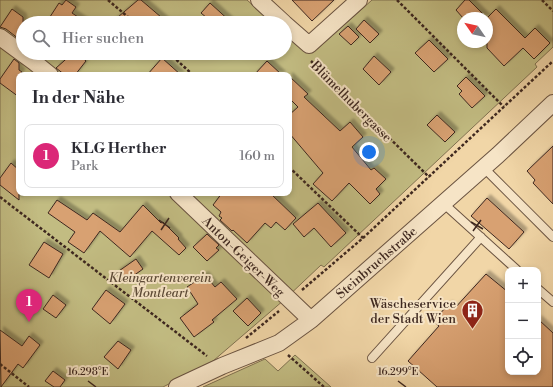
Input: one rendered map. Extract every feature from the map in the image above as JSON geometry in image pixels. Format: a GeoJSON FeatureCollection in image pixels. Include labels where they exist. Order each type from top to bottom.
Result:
{"type":"FeatureCollection","features":[{"type":"Feature","properties":{"kind":"street","name":"Blümelhubergasse"},"geometry":{"type":"LineString","coordinates":[[259,0],[277,16]]}},
{"type":"Feature","properties":{"kind":"street"},"geometry":{"type":"LineString","coordinates":[[310,45],[359,0]]}},
{"type":"Feature","properties":{"kind":"street","name":"Blümelhubergasse"},"geometry":{"type":"LineString","coordinates":[[292,29],[310,45]]}},
{"type":"Feature","properties":{"kind":"street"},"geometry":{"type":"LineString","coordinates":[[0,37],[16,49]]}},
{"type":"Feature","properties":{"kind":"street"},"geometry":{"type":"LineString","coordinates":[[31,60],[46,72]]}},
{"type":"Feature","properties":{"kind":"street","name":"Steinbruchstraße"},"geometry":{"type":"LineString","coordinates":[[177,387],[222,366],[276,344],[311,320],[484,168],[553,103]]}},
{"type":"Feature","properties":{"kind":"street","name":"Anton-Geiger-Weg"},"geometry":{"type":"LineString","coordinates":[[181,196],[311,320]]}},
{"type":"Feature","properties":{"kind":"lane"},"geometry":{"type":"LineString","coordinates":[[484,168],[553,236]]}},
{"type":"Feature","properties":{"kind":"lane"},"geometry":{"type":"LineString","coordinates":[[443,203],[514,267]]}},
{"type":"Feature","properties":{"kind":"lane"},"geometry":{"type":"LineString","coordinates":[[372,358],[480,237]]}},
{"type":"Feature","properties":{"kind":"lane"},"geometry":{"type":"LineString","coordinates":[[541,292],[553,302]]}},
{"type":"Feature","properties":{"kind":"path"},"geometry":{"type":"LineString","coordinates":[[108,0],[127,16]]}},
{"type":"Feature","properties":{"kind":"path"},"geometry":{"type":"LineString","coordinates":[[397,0],[504,106]]}},
{"type":"Feature","properties":{"kind":"path"},"geometry":{"type":"LineString","coordinates":[[542,0],[553,11]]}},
{"type":"Feature","properties":{"kind":"path","name":"Blümelhubergasse"},"geometry":{"type":"LineString","coordinates":[[310,45],[307,57],[429,177]]}},
{"type":"Feature","properties":{"kind":"path"},"geometry":{"type":"LineString","coordinates":[[177,60],[190,72]]}},
{"type":"Feature","properties":{"kind":"path"},"geometry":{"type":"LineString","coordinates":[[242,342],[363,238],[553,61]]}},
{"type":"Feature","properties":{"kind":"path"},"geometry":{"type":"LineString","coordinates":[[292,170],[363,238]]}},
{"type":"Feature","properties":{"kind":"path"},"geometry":{"type":"LineString","coordinates":[[0,197],[222,366]]}},
{"type":"Feature","properties":{"kind":"path"},"geometry":{"type":"LineString","coordinates":[[276,344],[324,387]]}},
{"type":"Feature","properties":{"kind":"path"},"geometry":{"type":"LineString","coordinates":[[0,364],[29,387]]}},
{"type":"Feature","properties":{"kind":"green space","name":"Kleingartenverein Montleart"},"geometry":{"type":"Polygon","coordinates":[[[0,0],[247,0],[265,16],[16,16],[16,60],[292,60],[292,40],[305,51],[314,52],[372,0],[553,0],[553,47],[535,64],[537,67],[324,267],[321,265],[284,300],[213,361],[163,387],[0,387],[0,0]]]}},
{"type":"Feature","properties":{"kind":"green space"},"geometry":{"type":"Polygon","coordinates":[[[295,355],[331,387],[203,387],[265,359],[278,371],[295,355]]]}},
{"type":"Feature","properties":{"kind":"building"},"geometry":{"type":"Polygon","coordinates":[[[66,0],[76,7],[72,13],[76,16],[51,16],[59,3],[62,5],[66,0]]]}},
{"type":"Feature","properties":{"kind":"building"},"geometry":{"type":"Polygon","coordinates":[[[138,0],[141,0],[160,16],[119,16],[138,0]]]}},
{"type":"Feature","properties":{"kind":"building"},"geometry":{"type":"Polygon","coordinates":[[[292,0],[334,0],[312,21],[292,0]]]}},
{"type":"Feature","properties":{"kind":"building"},"geometry":{"type":"Polygon","coordinates":[[[465,0],[469,0],[481,12],[458,12],[456,10],[465,0]]]}},
{"type":"Feature","properties":{"kind":"building"},"geometry":{"type":"Polygon","coordinates":[[[210,3],[224,16],[205,16],[201,13],[210,3]]]}},
{"type":"Feature","properties":{"kind":"building"},"geometry":{"type":"Polygon","coordinates":[[[12,9],[22,16],[16,16],[16,37],[6,29],[0,27],[12,9]]]}},
{"type":"Feature","properties":{"kind":"building"},"geometry":{"type":"Polygon","coordinates":[[[496,9],[525,38],[535,28],[550,43],[534,59],[523,48],[504,66],[487,48],[493,48],[493,12],[496,9]]]}},
{"type":"Feature","properties":{"kind":"building"},"geometry":{"type":"Polygon","coordinates":[[[364,20],[379,34],[370,43],[356,29],[364,20]]]}},
{"type":"Feature","properties":{"kind":"building"},"geometry":{"type":"Polygon","coordinates":[[[348,26],[359,37],[351,45],[339,34],[348,26]]]}},
{"type":"Feature","properties":{"kind":"building"},"geometry":{"type":"Polygon","coordinates":[[[429,40],[448,59],[434,72],[415,53],[429,40]]]}},
{"type":"Feature","properties":{"kind":"building"},"geometry":{"type":"Polygon","coordinates":[[[374,56],[391,72],[379,85],[363,69],[374,56]]]}},
{"type":"Feature","properties":{"kind":"building"},"geometry":{"type":"Polygon","coordinates":[[[14,59],[19,63],[19,70],[22,72],[16,72],[16,95],[0,83],[0,79],[14,59]]]}},
{"type":"Feature","properties":{"kind":"building"},"geometry":{"type":"Polygon","coordinates":[[[65,60],[86,61],[77,72],[61,72],[56,68],[65,60]]]}},
{"type":"Feature","properties":{"kind":"building"},"geometry":{"type":"Polygon","coordinates":[[[160,60],[164,60],[178,72],[150,72],[160,60]]]}},
{"type":"Feature","properties":{"kind":"building"},"geometry":{"type":"Polygon","coordinates":[[[267,61],[279,72],[257,72],[267,61]]]}},
{"type":"Feature","properties":{"kind":"building"},"geometry":{"type":"Polygon","coordinates":[[[466,77],[485,96],[472,108],[459,94],[462,91],[457,86],[466,77]]]}},
{"type":"Feature","properties":{"kind":"building"},"geometry":{"type":"Polygon","coordinates":[[[292,79],[308,94],[304,97],[340,131],[350,122],[363,137],[352,147],[371,170],[374,168],[386,179],[376,189],[380,194],[370,204],[349,183],[332,201],[313,184],[323,173],[292,137],[292,112],[298,107],[292,101],[292,79]]]}},
{"type":"Feature","properties":{"kind":"building"},"geometry":{"type":"Polygon","coordinates":[[[437,115],[455,132],[445,142],[427,125],[437,115]]]}},
{"type":"Feature","properties":{"kind":"building"},"geometry":{"type":"Polygon","coordinates":[[[553,146],[553,204],[533,183],[535,180],[527,171],[553,146]]]}},
{"type":"Feature","properties":{"kind":"building"},"geometry":{"type":"Polygon","coordinates":[[[11,163],[16,167],[16,196],[19,196],[19,200],[0,185],[0,178],[11,163]]]}},
{"type":"Feature","properties":{"kind":"building"},"geometry":{"type":"Polygon","coordinates":[[[220,196],[273,196],[296,218],[285,230],[276,222],[271,228],[265,223],[247,243],[220,220],[222,218],[219,216],[221,212],[213,205],[220,196]]]}},
{"type":"Feature","properties":{"kind":"building"},"geometry":{"type":"Polygon","coordinates":[[[487,198],[524,232],[509,249],[471,216],[487,198]]]}},
{"type":"Feature","properties":{"kind":"building"},"geometry":{"type":"Polygon","coordinates":[[[57,200],[87,220],[93,213],[120,232],[143,205],[179,238],[178,239],[186,248],[179,255],[152,231],[130,257],[100,231],[84,253],[68,242],[75,232],[48,213],[57,200]]]}},
{"type":"Feature","properties":{"kind":"building"},"geometry":{"type":"Polygon","coordinates":[[[318,203],[346,233],[331,247],[314,228],[304,237],[293,224],[318,203]]]}},
{"type":"Feature","properties":{"kind":"building"},"geometry":{"type":"Polygon","coordinates":[[[207,234],[219,245],[216,248],[219,250],[207,261],[193,247],[207,234]]]}},
{"type":"Feature","properties":{"kind":"building"},"geometry":{"type":"Polygon","coordinates":[[[44,242],[63,254],[49,278],[29,265],[44,242]]]}},
{"type":"Feature","properties":{"kind":"building"},"geometry":{"type":"Polygon","coordinates":[[[136,259],[143,269],[123,283],[116,273],[136,259]]]}},
{"type":"Feature","properties":{"kind":"building","name":"Wäscheservice der Stadt Wien"},"geometry":{"type":"Polygon","coordinates":[[[486,274],[505,290],[505,375],[541,375],[541,322],[553,333],[553,387],[437,387],[408,361],[439,326],[433,321],[449,304],[454,309],[486,274]]]}},
{"type":"Feature","properties":{"kind":"building"},"geometry":{"type":"Polygon","coordinates":[[[205,275],[215,287],[221,282],[237,299],[212,320],[214,322],[194,337],[180,318],[198,304],[187,287],[205,275]]]}},
{"type":"Feature","properties":{"kind":"building"},"geometry":{"type":"Polygon","coordinates":[[[106,290],[125,304],[110,324],[92,309],[106,290]]]}},
{"type":"Feature","properties":{"kind":"building"},"geometry":{"type":"Polygon","coordinates":[[[53,295],[66,305],[56,318],[43,309],[53,295]]]}},
{"type":"Feature","properties":{"kind":"building"},"geometry":{"type":"Polygon","coordinates":[[[247,298],[261,313],[248,326],[233,311],[247,298]]]}},
{"type":"Feature","properties":{"kind":"building"},"geometry":{"type":"Polygon","coordinates":[[[0,330],[22,346],[29,336],[40,345],[23,368],[18,364],[1,387],[0,330]]]}},
{"type":"Feature","properties":{"kind":"building"},"geometry":{"type":"Polygon","coordinates":[[[118,341],[131,350],[118,369],[104,357],[118,341]]]}},
{"type":"Feature","properties":{"kind":"building"},"geometry":{"type":"Polygon","coordinates":[[[53,371],[65,380],[60,387],[54,387],[45,381],[53,371]]]}},
{"type":"Feature","properties":{"kind":"place","name":"KLG Herther"},"geometry":{"type":"Point","coordinates":[29,322]}},
{"type":"Feature","properties":{"kind":"place","name":"Wäscheservice der Stadt Wien"},"geometry":{"type":"Point","coordinates":[472,330]}}]}
